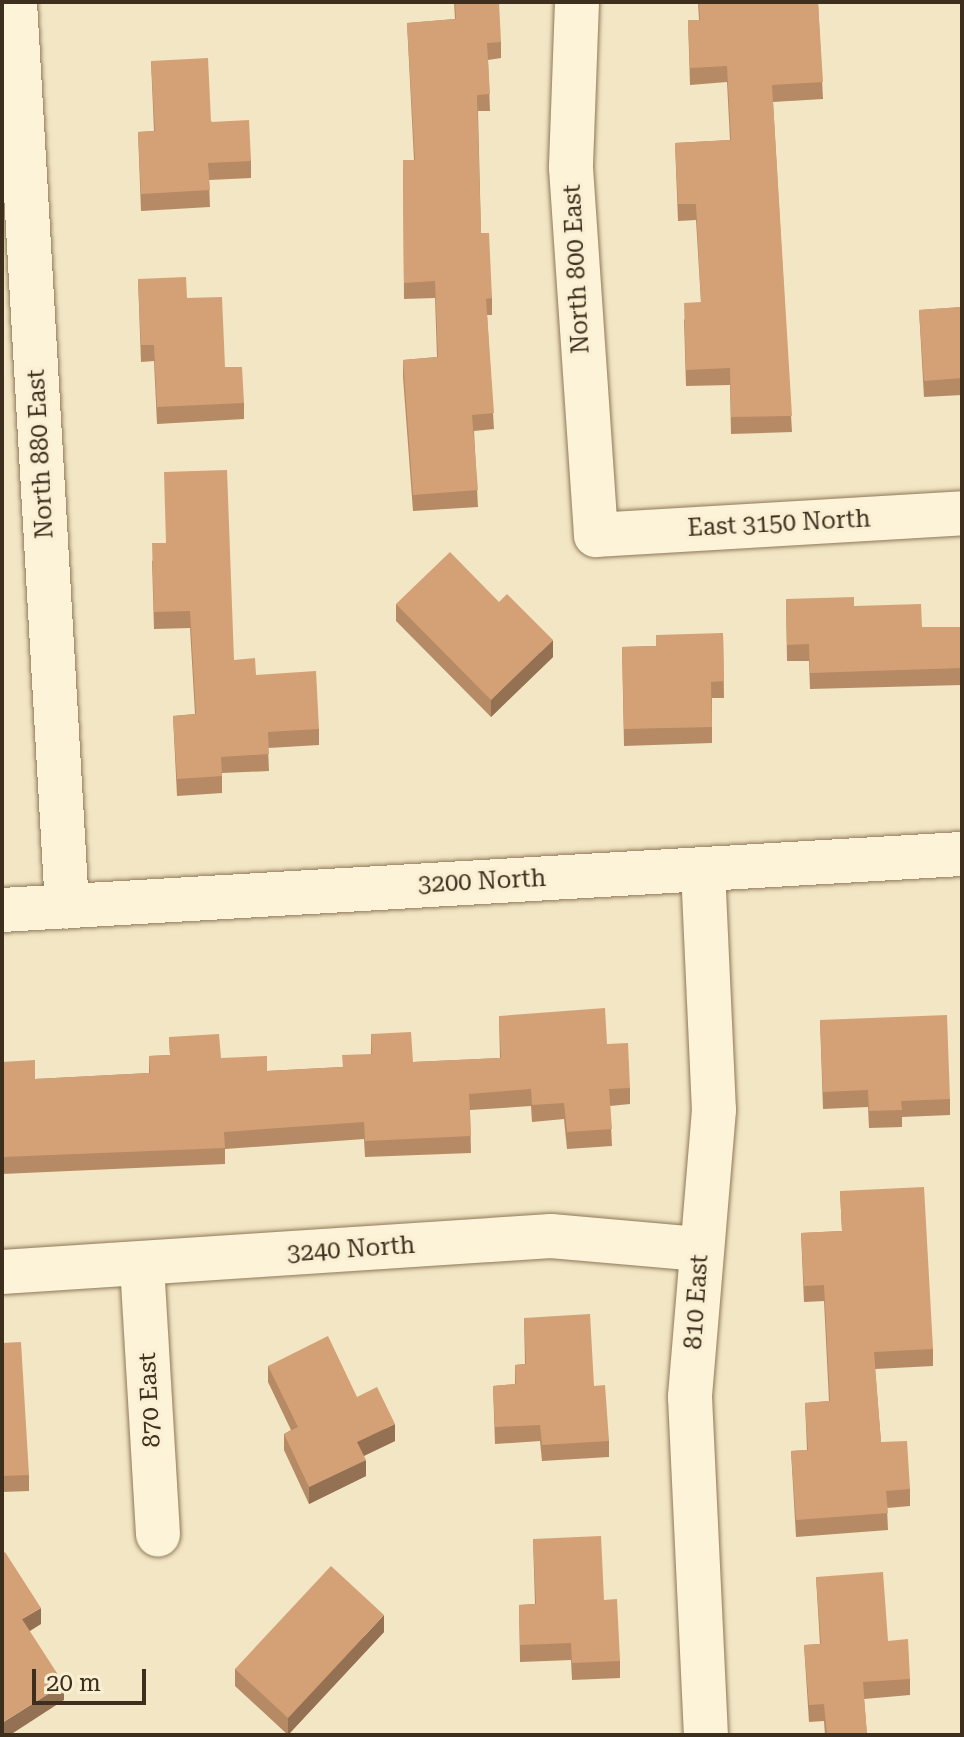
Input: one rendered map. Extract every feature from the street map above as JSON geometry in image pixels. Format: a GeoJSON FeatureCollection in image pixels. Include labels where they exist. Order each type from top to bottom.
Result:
{"type":"FeatureCollection","features":[{"type":"Feature","properties":{"kind":"street","name":"North 880 East"},"geometry":{"type":"LineString","coordinates":[[15,2],[67,907]]}},
{"type":"Feature","properties":{"kind":"street","name":"North 800 East"},"geometry":{"type":"LineString","coordinates":[[577,2],[571,168],[596,535]]}},
{"type":"Feature","properties":{"kind":"street","name":"East 3150 North"},"geometry":{"type":"LineString","coordinates":[[596,535],[962,513]]}},
{"type":"Feature","properties":{"kind":"street","name":"3200 North"},"geometry":{"type":"LineString","coordinates":[[2,910],[962,854]]}},
{"type":"Feature","properties":{"kind":"street","name":"810 East"},"geometry":{"type":"LineString","coordinates":[[703,869],[714,1110],[690,1397],[706,1735]]}},
{"type":"Feature","properties":{"kind":"street","name":"3240 North"},"geometry":{"type":"LineString","coordinates":[[2,1272],[551,1236],[700,1249]]}},
{"type":"Feature","properties":{"kind":"street","name":"870 East"},"geometry":{"type":"LineString","coordinates":[[142,1265],[158,1535]]}},
{"type":"Feature","properties":{"kind":"building"},"geometry":{"type":"Polygon","coordinates":[[[455,2],[499,2],[501,42],[487,43],[490,94],[477,95],[481,233],[489,233],[492,298],[486,299],[494,413],[472,415],[478,490],[413,495],[403,360],[438,357],[435,281],[404,283],[403,160],[415,160],[407,23],[456,19],[455,2]]]}},
{"type":"Feature","properties":{"kind":"building"},"geometry":{"type":"Polygon","coordinates":[[[699,2],[818,2],[823,82],[772,85],[792,416],[731,417],[730,368],[686,370],[684,303],[701,302],[696,204],[678,204],[675,143],[731,140],[727,66],[690,68],[688,20],[700,20],[699,2]]]}},
{"type":"Feature","properties":{"kind":"building"},"geometry":{"type":"Polygon","coordinates":[[[208,58],[211,122],[249,120],[251,161],[208,163],[210,190],[141,194],[138,132],[155,131],[151,61],[208,58]]]}},
{"type":"Feature","properties":{"kind":"building"},"geometry":{"type":"Polygon","coordinates":[[[186,277],[187,298],[222,297],[225,367],[242,367],[244,403],[157,407],[154,345],[141,345],[138,279],[186,277]]]}},
{"type":"Feature","properties":{"kind":"building"},"geometry":{"type":"Polygon","coordinates":[[[962,307],[962,378],[924,381],[919,310],[962,307]]]}},
{"type":"Feature","properties":{"kind":"building"},"geometry":{"type":"Polygon","coordinates":[[[227,470],[234,660],[255,658],[256,675],[316,671],[319,729],[268,732],[269,754],[221,757],[222,776],[177,779],[173,716],[196,714],[190,611],[154,612],[152,543],[166,543],[164,472],[227,470]]]}},
{"type":"Feature","properties":{"kind":"building"},"geometry":{"type":"Polygon","coordinates":[[[450,552],[499,602],[507,594],[553,640],[491,700],[396,604],[450,552]]]}},
{"type":"Feature","properties":{"kind":"building"},"geometry":{"type":"Polygon","coordinates":[[[854,597],[854,606],[921,604],[922,627],[962,627],[962,668],[810,673],[809,644],[787,645],[786,599],[854,597]]]}},
{"type":"Feature","properties":{"kind":"building"},"geometry":{"type":"Polygon","coordinates":[[[723,633],[724,681],[711,682],[712,727],[624,729],[622,647],[656,646],[656,635],[723,633]]]}},
{"type":"Feature","properties":{"kind":"building"},"geometry":{"type":"Polygon","coordinates":[[[605,1008],[607,1044],[628,1043],[630,1088],[609,1089],[612,1129],[567,1132],[564,1103],[532,1105],[531,1089],[469,1094],[471,1136],[365,1141],[364,1122],[224,1132],[225,1148],[2,1157],[2,1062],[35,1060],[35,1079],[150,1073],[149,1056],[170,1055],[169,1037],[219,1034],[221,1058],[267,1056],[267,1071],[343,1067],[342,1055],[372,1054],[371,1034],[411,1032],[413,1062],[501,1058],[499,1016],[605,1008]]]}},
{"type":"Feature","properties":{"kind":"building"},"geometry":{"type":"Polygon","coordinates":[[[947,1015],[950,1099],[901,1101],[902,1110],[869,1111],[868,1090],[823,1092],[820,1020],[947,1015]]]}},
{"type":"Feature","properties":{"kind":"building"},"geometry":{"type":"Polygon","coordinates":[[[924,1187],[933,1349],[874,1352],[881,1442],[907,1441],[910,1489],[886,1491],[888,1513],[796,1520],[791,1451],[808,1450],[805,1403],[830,1401],[824,1285],[804,1286],[801,1233],[842,1231],[840,1191],[924,1187]]]}},
{"type":"Feature","properties":{"kind":"building"},"geometry":{"type":"Polygon","coordinates":[[[590,1314],[594,1386],[605,1385],[609,1441],[542,1445],[540,1425],[495,1427],[493,1386],[516,1384],[515,1365],[526,1364],[524,1318],[590,1314]]]}},
{"type":"Feature","properties":{"kind":"building"},"geometry":{"type":"Polygon","coordinates":[[[328,1336],[357,1397],[377,1387],[395,1424],[357,1442],[366,1460],[309,1487],[284,1434],[298,1427],[268,1366],[328,1336]]]}},
{"type":"Feature","properties":{"kind":"building"},"geometry":{"type":"Polygon","coordinates":[[[21,1342],[29,1475],[2,1476],[2,1343],[21,1342]]]}},
{"type":"Feature","properties":{"kind":"building"},"geometry":{"type":"Polygon","coordinates":[[[601,1536],[604,1600],[617,1599],[620,1661],[572,1663],[571,1643],[520,1645],[519,1605],[536,1604],[533,1539],[601,1536]]]}},
{"type":"Feature","properties":{"kind":"building"},"geometry":{"type":"Polygon","coordinates":[[[5,1552],[41,1608],[22,1619],[64,1684],[2,1723],[2,1554],[5,1552]]]}},
{"type":"Feature","properties":{"kind":"building"},"geometry":{"type":"Polygon","coordinates":[[[331,1566],[384,1615],[288,1718],[235,1669],[331,1566]]]}},
{"type":"Feature","properties":{"kind":"building"},"geometry":{"type":"Polygon","coordinates":[[[883,1572],[888,1641],[908,1639],[910,1679],[863,1682],[867,1735],[827,1735],[824,1704],[809,1705],[804,1645],[821,1644],[816,1577],[883,1572]]]}}]}
